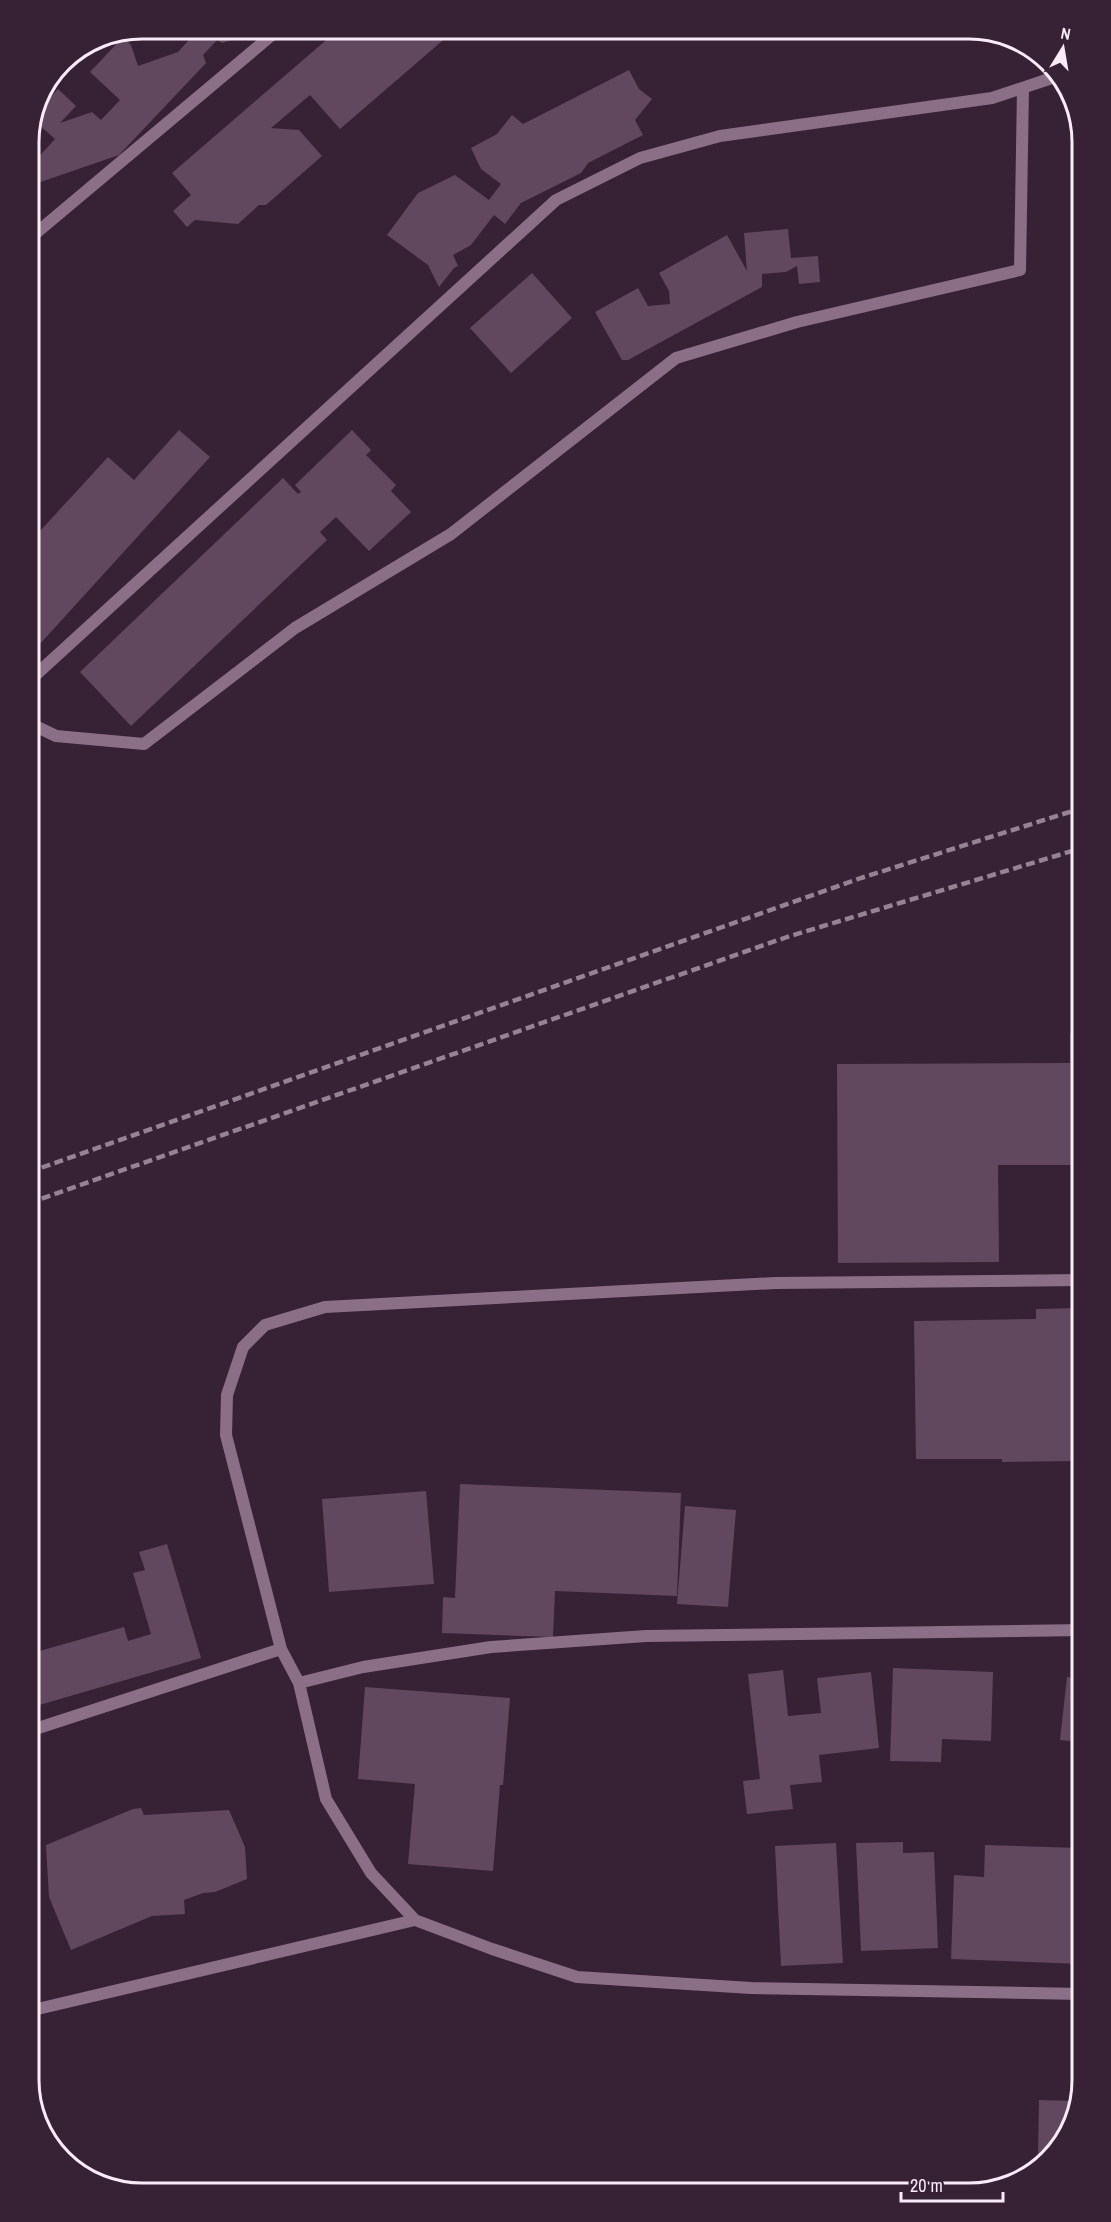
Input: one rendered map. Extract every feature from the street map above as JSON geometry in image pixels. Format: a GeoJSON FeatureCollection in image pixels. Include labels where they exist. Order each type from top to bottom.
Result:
{"type":"FeatureCollection","features":[{"type":"Feature","properties":{"kind":"street"},"geometry":{"type":"LineString","coordinates":[[39,231],[266,39]]}},
{"type":"Feature","properties":{"kind":"street"},"geometry":{"type":"LineString","coordinates":[[39,672],[556,200],[640,158],[720,136],[992,98],[1050,78]]}},
{"type":"Feature","properties":{"kind":"street"},"geometry":{"type":"LineString","coordinates":[[39,728],[56,736],[144,744],[295,628],[451,534],[676,357],[797,322],[1020,270],[1023,88]]}},
{"type":"Feature","properties":{"kind":"street"},"geometry":{"type":"LineString","coordinates":[[1072,1280],[774,1283],[325,1307],[266,1325],[243,1347],[227,1395],[226,1435],[281,1649],[299,1683],[326,1799],[371,1873],[415,1920],[577,1977],[751,1988],[1072,1994]]}},
{"type":"Feature","properties":{"kind":"street"},"geometry":{"type":"LineString","coordinates":[[299,1683],[363,1667],[490,1647],[646,1636],[1072,1630]]}},
{"type":"Feature","properties":{"kind":"street"},"geometry":{"type":"LineString","coordinates":[[39,1727],[281,1649]]}},
{"type":"Feature","properties":{"kind":"street"},"geometry":{"type":"LineString","coordinates":[[39,2008],[415,1920]]}},
{"type":"Feature","properties":{"kind":"building"},"geometry":{"type":"Polygon","coordinates":[[[186,39],[234,39],[222,43],[217,40],[203,55],[206,63],[119,155],[39,183],[39,156],[55,139],[41,126],[43,116],[50,98],[58,89],[76,106],[60,123],[92,112],[101,120],[120,100],[90,72],[118,42],[127,41],[131,45],[138,66],[178,52],[188,41],[186,39]]]}},
{"type":"Feature","properties":{"kind":"building"},"geometry":{"type":"Polygon","coordinates":[[[327,39],[444,39],[340,129],[310,95],[271,128],[299,130],[322,156],[266,205],[259,205],[238,224],[195,220],[187,227],[173,211],[191,195],[172,173],[327,39]]]}},
{"type":"Feature","properties":{"kind":"building"},"geometry":{"type":"Polygon","coordinates":[[[629,70],[639,89],[652,99],[635,120],[643,135],[588,163],[581,173],[521,203],[505,224],[494,215],[471,245],[453,255],[458,266],[439,287],[428,265],[387,235],[418,193],[455,175],[489,200],[501,184],[481,169],[471,148],[497,134],[512,115],[523,124],[629,70]]]}},
{"type":"Feature","properties":{"kind":"building"},"geometry":{"type":"Polygon","coordinates":[[[788,229],[791,258],[818,256],[820,282],[799,284],[797,266],[786,272],[762,274],[762,287],[628,360],[622,360],[595,312],[638,288],[648,306],[670,304],[669,291],[659,273],[727,235],[747,271],[744,233],[788,229]]]}},
{"type":"Feature","properties":{"kind":"building"},"geometry":{"type":"Polygon","coordinates":[[[532,273],[572,318],[511,373],[470,328],[532,273]]]}},
{"type":"Feature","properties":{"kind":"building"},"geometry":{"type":"Polygon","coordinates":[[[179,430],[210,457],[39,645],[39,532],[108,457],[134,480],[179,430]]]}},
{"type":"Feature","properties":{"kind":"building"},"geometry":{"type":"Polygon","coordinates":[[[352,430],[371,450],[366,455],[396,485],[391,491],[411,512],[369,551],[336,517],[320,532],[327,540],[131,726],[80,672],[283,478],[298,494],[301,492],[295,485],[352,430]]]}},
{"type":"Feature","properties":{"kind":"building"},"geometry":{"type":"Polygon","coordinates":[[[1070,1033],[1072,1033],[1072,1165],[998,1165],[999,1262],[838,1263],[837,1064],[1070,1063],[1070,1033]]]}},
{"type":"Feature","properties":{"kind":"building"},"geometry":{"type":"Polygon","coordinates":[[[1072,1308],[1072,1461],[1002,1462],[1002,1459],[916,1459],[914,1321],[1036,1319],[1036,1309],[1072,1308]]]}},
{"type":"Feature","properties":{"kind":"building"},"geometry":{"type":"Polygon","coordinates":[[[460,1484],[681,1493],[677,1596],[555,1591],[553,1637],[442,1633],[443,1597],[455,1598],[460,1484]]]}},
{"type":"Feature","properties":{"kind":"building"},"geometry":{"type":"Polygon","coordinates":[[[426,1491],[434,1584],[329,1592],[322,1499],[426,1491]]]}},
{"type":"Feature","properties":{"kind":"building"},"geometry":{"type":"Polygon","coordinates":[[[685,1506],[736,1510],[728,1607],[677,1604],[685,1506]]]}},
{"type":"Feature","properties":{"kind":"building"},"geometry":{"type":"Polygon","coordinates":[[[167,1544],[201,1658],[39,1705],[39,1651],[124,1627],[128,1641],[151,1634],[133,1573],[145,1570],[139,1552],[167,1544]]]}},
{"type":"Feature","properties":{"kind":"building"},"geometry":{"type":"Polygon","coordinates":[[[893,1668],[993,1672],[991,1741],[942,1739],[941,1762],[890,1761],[893,1668]]]}},
{"type":"Feature","properties":{"kind":"building"},"geometry":{"type":"Polygon","coordinates":[[[783,1670],[788,1716],[821,1713],[817,1678],[871,1672],[879,1748],[819,1755],[822,1782],[790,1785],[793,1809],[747,1814],[743,1781],[760,1779],[748,1674],[783,1670]]]}},
{"type":"Feature","properties":{"kind":"building"},"geometry":{"type":"Polygon","coordinates":[[[1067,1677],[1072,1678],[1072,1741],[1060,1740],[1067,1677]]]}},
{"type":"Feature","properties":{"kind":"building"},"geometry":{"type":"Polygon","coordinates":[[[365,1687],[510,1698],[493,1871],[408,1864],[415,1784],[358,1779],[365,1687]]]}},
{"type":"Feature","properties":{"kind":"building"},"geometry":{"type":"Polygon","coordinates":[[[141,1808],[144,1815],[229,1810],[245,1847],[247,1879],[215,1892],[203,1893],[184,1900],[185,1914],[152,1916],[71,1950],[49,1897],[46,1845],[133,1809],[141,1808]]]}},
{"type":"Feature","properties":{"kind":"building"},"geometry":{"type":"Polygon","coordinates":[[[903,1842],[903,1853],[934,1852],[938,1948],[861,1951],[856,1843],[903,1842]]]}},
{"type":"Feature","properties":{"kind":"building"},"geometry":{"type":"Polygon","coordinates":[[[836,1843],[843,1963],[781,1966],[775,1846],[836,1843]]]}},
{"type":"Feature","properties":{"kind":"building"},"geometry":{"type":"Polygon","coordinates":[[[985,1845],[1072,1848],[1072,1964],[951,1959],[954,1875],[984,1877],[985,1845]]]}},
{"type":"Feature","properties":{"kind":"building"},"geometry":{"type":"Polygon","coordinates":[[[1039,2100],[1069,2101],[1064,2119],[1055,2137],[1038,2156],[1039,2100]]]}},
{"type":"Feature","properties":{"kind":"railway"},"geometry":{"type":"LineString","coordinates":[[39,1168],[861,878],[1072,811]]}},
{"type":"Feature","properties":{"kind":"railway"},"geometry":{"type":"LineString","coordinates":[[39,1199],[787,937],[1072,851]]}}]}
